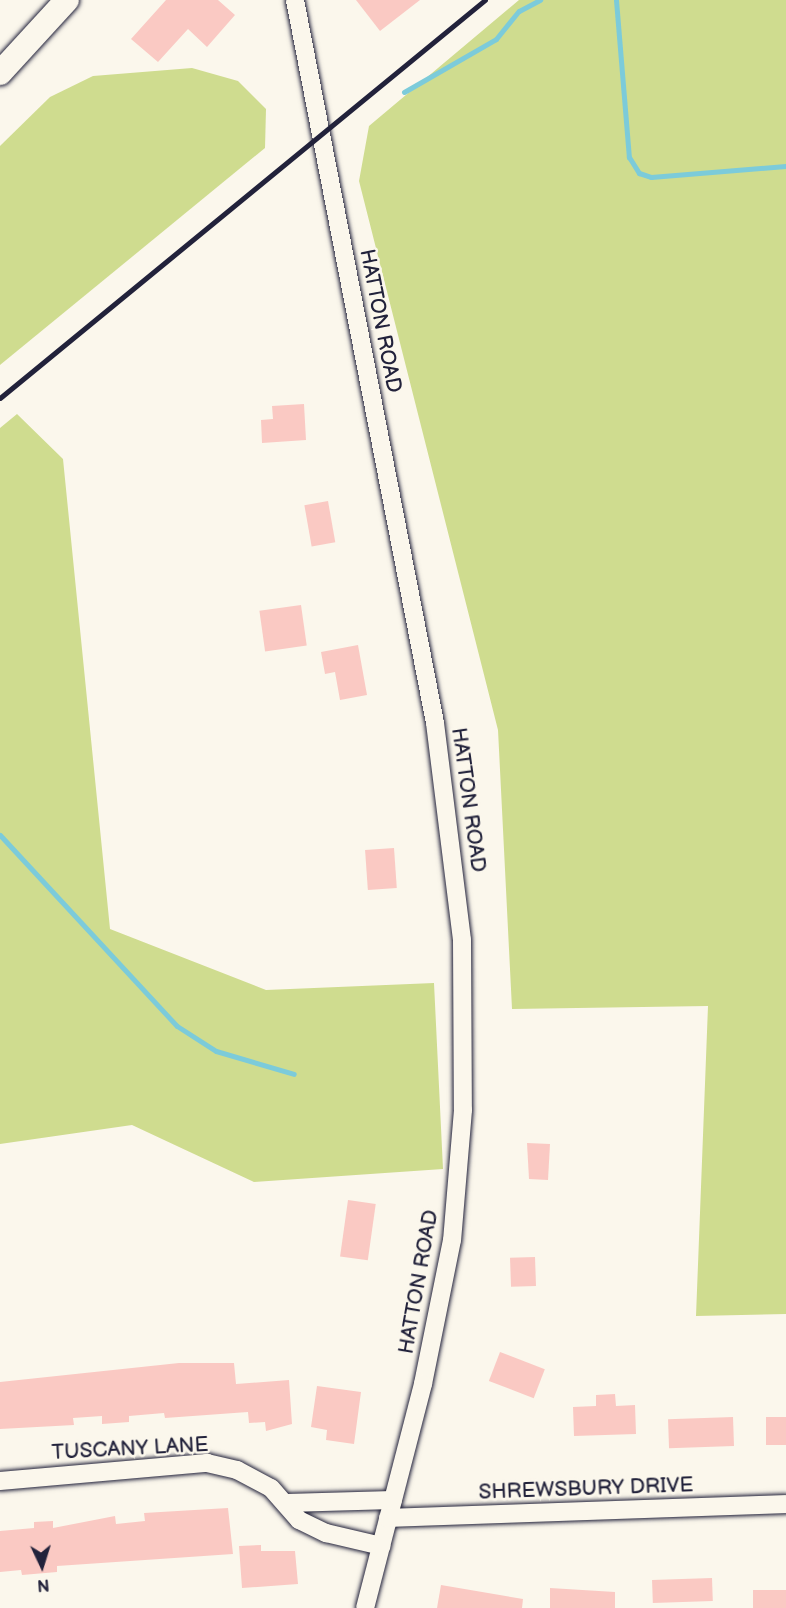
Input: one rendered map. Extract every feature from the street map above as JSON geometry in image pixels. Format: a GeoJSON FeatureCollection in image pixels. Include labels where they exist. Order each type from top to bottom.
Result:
{"type":"FeatureCollection","features":[{"type":"Feature","properties":{"kind":"street"},"geometry":{"type":"LineString","coordinates":[[0,73],[67,0]]}},
{"type":"Feature","properties":{"kind":"street","name":"HATTON ROAD"},"geometry":{"type":"LineString","coordinates":[[294,0],[432,711],[462,940],[459,1186],[439,1312],[365,1608]]}},
{"type":"Feature","properties":{"kind":"street","name":"TUSCANY LANE"},"geometry":{"type":"LineString","coordinates":[[0,1481],[207,1463],[237,1470],[287,1503],[299,1520],[327,1533],[381,1546]]}},
{"type":"Feature","properties":{"kind":"street"},"geometry":{"type":"LineString","coordinates":[[287,1503],[393,1500]]}},
{"type":"Feature","properties":{"kind":"street","name":"SHREWSBURY DRIVE"},"geometry":{"type":"LineString","coordinates":[[388,1518],[786,1504]]}},
{"type":"Feature","properties":{"kind":"green space"},"geometry":{"type":"Polygon","coordinates":[[[519,0],[786,0],[786,1314],[696,1316],[708,1006],[512,1009],[498,730],[359,181],[369,126],[519,0]]]}},
{"type":"Feature","properties":{"kind":"green space"},"geometry":{"type":"Polygon","coordinates":[[[192,68],[238,81],[266,109],[265,148],[0,365],[0,146],[50,97],[93,76],[192,68]]]}},
{"type":"Feature","properties":{"kind":"green space"},"geometry":{"type":"Polygon","coordinates":[[[17,414],[63,459],[110,929],[266,990],[434,983],[443,1169],[254,1182],[132,1125],[0,1144],[0,428],[17,414]]]}},
{"type":"Feature","properties":{"kind":"building"},"geometry":{"type":"Polygon","coordinates":[[[166,0],[218,0],[235,15],[207,47],[188,29],[158,62],[131,39],[166,0]]]}},
{"type":"Feature","properties":{"kind":"building"},"geometry":{"type":"Polygon","coordinates":[[[356,0],[420,0],[380,31],[356,0]]]}},
{"type":"Feature","properties":{"kind":"building"},"geometry":{"type":"Polygon","coordinates":[[[304,404],[306,440],[262,443],[261,420],[273,419],[272,406],[304,404]]]}},
{"type":"Feature","properties":{"kind":"building"},"geometry":{"type":"Polygon","coordinates":[[[328,501],[335,542],[312,547],[304,505],[328,501]]]}},
{"type":"Feature","properties":{"kind":"building"},"geometry":{"type":"Polygon","coordinates":[[[301,605],[307,646],[265,651],[259,611],[301,605]]]}},
{"type":"Feature","properties":{"kind":"building"},"geometry":{"type":"Polygon","coordinates":[[[358,645],[367,695],[340,700],[335,672],[325,674],[321,652],[358,645]]]}},
{"type":"Feature","properties":{"kind":"building"},"geometry":{"type":"Polygon","coordinates":[[[394,848],[397,888],[368,890],[365,850],[394,848]]]}},
{"type":"Feature","properties":{"kind":"building"},"geometry":{"type":"Polygon","coordinates":[[[527,1143],[550,1144],[548,1180],[529,1179],[527,1143]]]}},
{"type":"Feature","properties":{"kind":"building"},"geometry":{"type":"Polygon","coordinates":[[[348,1200],[376,1204],[368,1260],[340,1256],[348,1200]]]}},
{"type":"Feature","properties":{"kind":"building"},"geometry":{"type":"Polygon","coordinates":[[[535,1257],[536,1286],[511,1287],[510,1258],[535,1257]]]}},
{"type":"Feature","properties":{"kind":"building"},"geometry":{"type":"Polygon","coordinates":[[[500,1352],[545,1369],[534,1398],[489,1381],[500,1352]]]}},
{"type":"Feature","properties":{"kind":"building"},"geometry":{"type":"Polygon","coordinates":[[[179,1363],[234,1363],[236,1384],[289,1380],[292,1424],[266,1431],[265,1422],[249,1423],[248,1412],[165,1418],[164,1413],[129,1416],[129,1422],[102,1424],[102,1416],[73,1418],[74,1425],[0,1429],[0,1382],[179,1363]]]}},
{"type":"Feature","properties":{"kind":"building"},"geometry":{"type":"Polygon","coordinates":[[[317,1386],[361,1392],[354,1444],[326,1440],[327,1430],[311,1427],[317,1386]]]}},
{"type":"Feature","properties":{"kind":"building"},"geometry":{"type":"Polygon","coordinates":[[[615,1394],[616,1406],[635,1405],[636,1434],[574,1436],[573,1407],[596,1406],[596,1395],[615,1394]]]}},
{"type":"Feature","properties":{"kind":"building"},"geometry":{"type":"Polygon","coordinates":[[[733,1417],[734,1446],[669,1448],[668,1419],[733,1417]]]}},
{"type":"Feature","properties":{"kind":"building"},"geometry":{"type":"Polygon","coordinates":[[[766,1417],[786,1417],[786,1445],[766,1445],[766,1417]]]}},
{"type":"Feature","properties":{"kind":"building"},"geometry":{"type":"Polygon","coordinates":[[[228,1508],[233,1554],[57,1566],[57,1572],[22,1575],[21,1570],[0,1572],[0,1531],[34,1528],[34,1522],[53,1521],[53,1528],[115,1516],[116,1524],[145,1521],[144,1513],[228,1508]]]}},
{"type":"Feature","properties":{"kind":"building"},"geometry":{"type":"Polygon","coordinates":[[[261,1545],[261,1551],[295,1551],[298,1584],[242,1588],[239,1546],[261,1545]]]}},
{"type":"Feature","properties":{"kind":"building"},"geometry":{"type":"Polygon","coordinates":[[[712,1578],[713,1601],[653,1603],[652,1580],[712,1578]]]}},
{"type":"Feature","properties":{"kind":"building"},"geometry":{"type":"Polygon","coordinates":[[[441,1585],[523,1599],[522,1608],[437,1608],[441,1585]]]}},
{"type":"Feature","properties":{"kind":"building"},"geometry":{"type":"Polygon","coordinates":[[[550,1588],[615,1592],[615,1608],[550,1608],[550,1588]]]}},
{"type":"Feature","properties":{"kind":"building"},"geometry":{"type":"Polygon","coordinates":[[[753,1590],[786,1590],[786,1608],[753,1608],[753,1590]]]}},
{"type":"Feature","properties":{"kind":"waterway"},"geometry":{"type":"LineString","coordinates":[[404,92],[496,39],[519,11],[540,0]]}},
{"type":"Feature","properties":{"kind":"waterway"},"geometry":{"type":"LineString","coordinates":[[616,0],[629,157],[639,173],[651,177],[786,166]]}},
{"type":"Feature","properties":{"kind":"waterway"},"geometry":{"type":"LineString","coordinates":[[0,835],[177,1026],[216,1051],[294,1074]]}},
{"type":"Feature","properties":{"kind":"railway"},"geometry":{"type":"LineString","coordinates":[[0,398],[485,0]]}}]}
